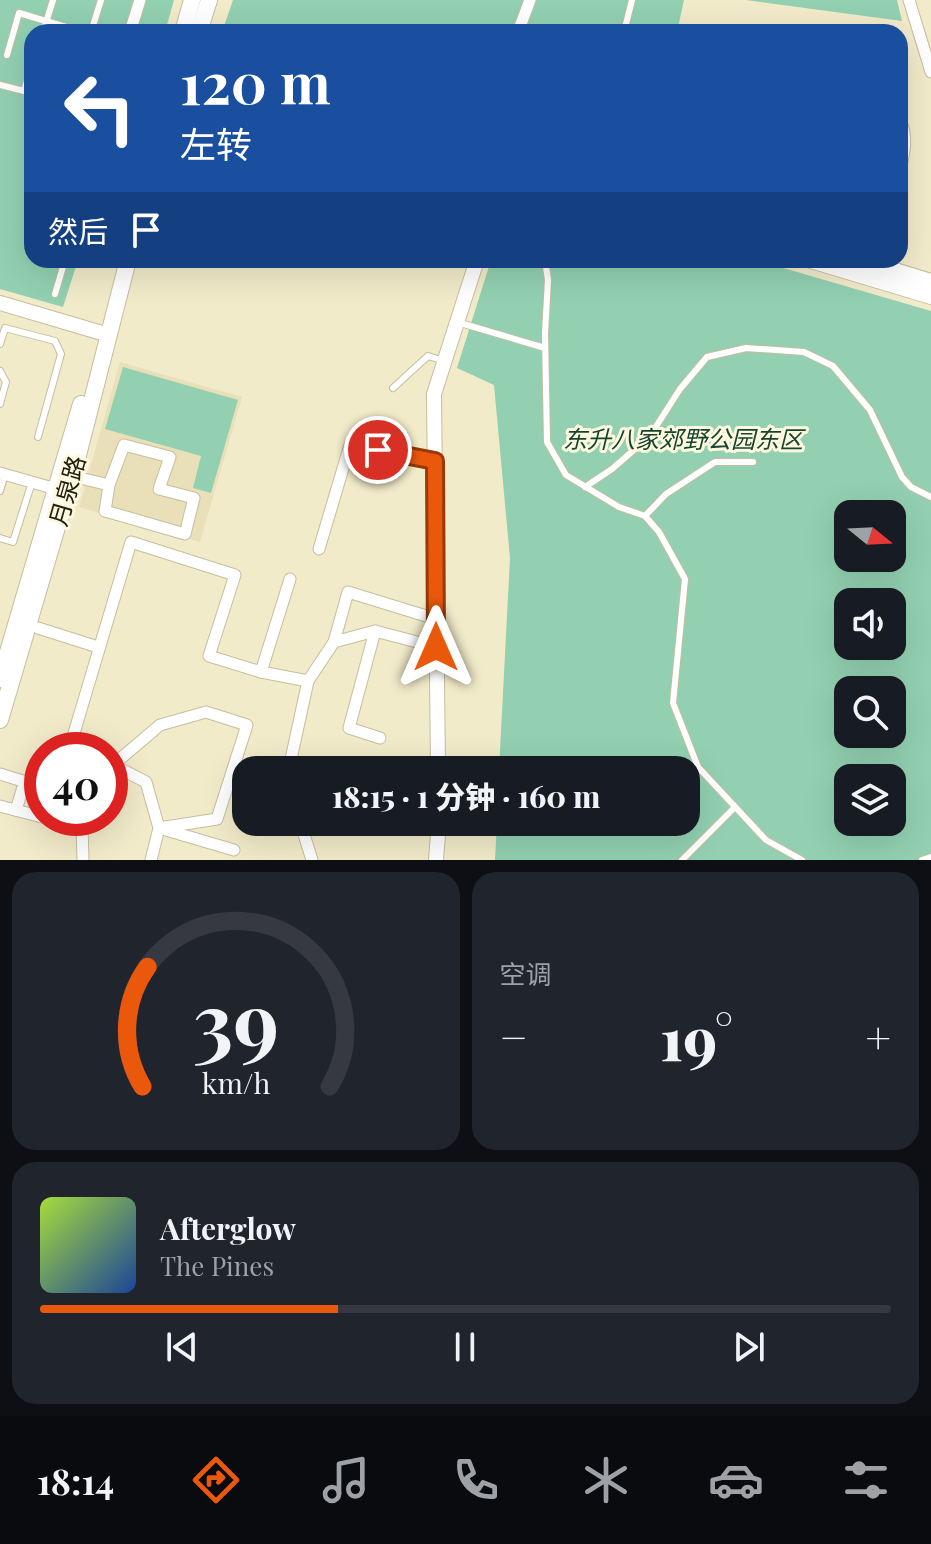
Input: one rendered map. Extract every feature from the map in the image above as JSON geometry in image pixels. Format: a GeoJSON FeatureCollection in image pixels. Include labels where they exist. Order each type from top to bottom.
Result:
{"type":"FeatureCollection","features":[{"type":"Feature","properties":{"kind":"main road"},"geometry":{"type":"LineString","coordinates":[[185,24],[192,0]]}},
{"type":"Feature","properties":{"kind":"main road"},"geometry":{"type":"LineString","coordinates":[[202,24],[209,0]]}},
{"type":"Feature","properties":{"kind":"main road","name":"月泉路"},"geometry":{"type":"LineString","coordinates":[[0,720],[117,268]]}},
{"type":"Feature","properties":{"kind":"main road","name":"月泉路"},"geometry":{"type":"LineString","coordinates":[[0,679],[4,649],[63,486],[110,335],[125,268]]}},
{"type":"Feature","properties":{"kind":"main road"},"geometry":{"type":"LineString","coordinates":[[838,268],[931,296]]}},
{"type":"Feature","properties":{"kind":"main road"},"geometry":{"type":"LineString","coordinates":[[888,268],[931,282]]}},
{"type":"Feature","properties":{"kind":"street"},"geometry":{"type":"LineString","coordinates":[[132,24],[140,0]]}},
{"type":"Feature","properties":{"kind":"street"},"geometry":{"type":"LineString","coordinates":[[521,24],[530,0]]}},
{"type":"Feature","properties":{"kind":"street"},"geometry":{"type":"LineString","coordinates":[[909,0],[931,72]]}},
{"type":"Feature","properties":{"kind":"street"},"geometry":{"type":"LineString","coordinates":[[438,756],[434,394],[474,268]]}},
{"type":"Feature","properties":{"kind":"street"},"geometry":{"type":"LineString","coordinates":[[0,303],[102,333]]}},
{"type":"Feature","properties":{"kind":"street"},"geometry":{"type":"LineString","coordinates":[[124,445],[170,457],[159,489],[194,498],[185,534],[105,511],[109,485],[124,445]]}},
{"type":"Feature","properties":{"kind":"street"},"geometry":{"type":"LineString","coordinates":[[319,549],[350,445],[435,461]]}},
{"type":"Feature","properties":{"kind":"street"},"geometry":{"type":"LineString","coordinates":[[3,473],[63,486],[80,478],[109,485]]}},
{"type":"Feature","properties":{"kind":"street"},"geometry":{"type":"LineString","coordinates":[[74,732],[131,542],[235,575],[209,656],[261,672],[308,681]]}},
{"type":"Feature","properties":{"kind":"street"},"geometry":{"type":"LineString","coordinates":[[261,672],[290,579]]}},
{"type":"Feature","properties":{"kind":"street"},"geometry":{"type":"LineString","coordinates":[[292,756],[308,681],[334,642],[348,592],[436,619]]}},
{"type":"Feature","properties":{"kind":"street"},"geometry":{"type":"LineString","coordinates":[[38,628],[98,647]]}},
{"type":"Feature","properties":{"kind":"street"},"geometry":{"type":"LineString","coordinates":[[334,642],[375,631],[436,647]]}},
{"type":"Feature","properties":{"kind":"street"},"geometry":{"type":"LineString","coordinates":[[375,631],[349,728],[380,738]]}},
{"type":"Feature","properties":{"kind":"street"},"geometry":{"type":"LineString","coordinates":[[128,754],[160,725],[206,712],[247,725],[238,756]]}},
{"type":"Feature","properties":{"kind":"street"},"geometry":{"type":"LineString","coordinates":[[0,774],[24,781]]}},
{"type":"Feature","properties":{"kind":"street"},"geometry":{"type":"LineString","coordinates":[[159,828],[217,819],[232,774]]}},
{"type":"Feature","properties":{"kind":"street"},"geometry":{"type":"LineString","coordinates":[[128,775],[146,782],[159,828],[151,860]]}},
{"type":"Feature","properties":{"kind":"street"},"geometry":{"type":"LineString","coordinates":[[16,810],[24,784]]}},
{"type":"Feature","properties":{"kind":"street"},"geometry":{"type":"LineString","coordinates":[[0,806],[24,812]]}},
{"type":"Feature","properties":{"kind":"street"},"geometry":{"type":"LineString","coordinates":[[159,828],[234,850]]}},
{"type":"Feature","properties":{"kind":"street"},"geometry":{"type":"LineString","coordinates":[[83,860],[84,836]]}},
{"type":"Feature","properties":{"kind":"street"},"geometry":{"type":"LineString","coordinates":[[304,836],[312,860]]}},
{"type":"Feature","properties":{"kind":"street"},"geometry":{"type":"LineString","coordinates":[[436,860],[439,836]]}},
{"type":"Feature","properties":{"kind":"lane"},"geometry":{"type":"LineString","coordinates":[[45,24],[53,0]]}},
{"type":"Feature","properties":{"kind":"lane"},"geometry":{"type":"LineString","coordinates":[[94,24],[101,0]]}},
{"type":"Feature","properties":{"kind":"lane"},"geometry":{"type":"LineString","coordinates":[[626,24],[632,0]]}},
{"type":"Feature","properties":{"kind":"lane"},"geometry":{"type":"LineString","coordinates":[[7,55],[19,13],[56,24]]}},
{"type":"Feature","properties":{"kind":"lane"},"geometry":{"type":"LineString","coordinates":[[0,85],[24,91]]}},
{"type":"Feature","properties":{"kind":"lane"},"geometry":{"type":"LineString","coordinates":[[55,294],[63,268]]}},
{"type":"Feature","properties":{"kind":"lane"},"geometry":{"type":"LineString","coordinates":[[546,268],[547,442],[566,475],[619,507],[645,516],[659,532],[685,579],[673,703],[698,767],[766,840],[802,860]]}},
{"type":"Feature","properties":{"kind":"lane"},"geometry":{"type":"LineString","coordinates":[[457,322],[545,348]]}},
{"type":"Feature","properties":{"kind":"lane"},"geometry":{"type":"LineString","coordinates":[[0,344],[5,328],[55,341],[61,354],[38,437]]}},
{"type":"Feature","properties":{"kind":"lane"},"geometry":{"type":"LineString","coordinates":[[585,487],[612,469],[650,436],[680,389],[707,357],[746,348],[804,352],[833,366],[870,410],[902,477],[911,487],[931,497]]}},
{"type":"Feature","properties":{"kind":"lane"},"geometry":{"type":"LineString","coordinates":[[393,388],[428,356],[444,361]]}},
{"type":"Feature","properties":{"kind":"lane"},"geometry":{"type":"LineString","coordinates":[[0,371],[6,382],[0,404]]}},
{"type":"Feature","properties":{"kind":"lane"},"geometry":{"type":"LineString","coordinates":[[645,516],[666,494],[715,462],[753,462]]}},
{"type":"Feature","properties":{"kind":"lane"},"geometry":{"type":"LineString","coordinates":[[0,491],[3,473]]}},
{"type":"Feature","properties":{"kind":"lane"},"geometry":{"type":"LineString","coordinates":[[0,538],[13,542],[36,480]]}},
{"type":"Feature","properties":{"kind":"lane"},"geometry":{"type":"LineString","coordinates":[[682,860],[735,807]]}},
{"type":"Feature","properties":{"kind":"lane"},"geometry":{"type":"LineString","coordinates":[[922,860],[931,857]]}},
{"type":"Feature","properties":{"kind":"shaded area"},"geometry":{"type":"Polygon","coordinates":[[[120,362],[242,397],[200,542],[79,507],[120,362]]]}},
{"type":"Feature","properties":{"kind":"green space"},"geometry":{"type":"Polygon","coordinates":[[[0,0],[174,0],[167,24],[24,24],[24,268],[75,268],[63,307],[0,289],[0,0]]]}},
{"type":"Feature","properties":{"kind":"green space"},"geometry":{"type":"Polygon","coordinates":[[[233,0],[684,0],[679,24],[225,24],[233,0]]]}},
{"type":"Feature","properties":{"kind":"green space"},"geometry":{"type":"Polygon","coordinates":[[[746,0],[897,0],[902,21],[746,0]]]}},
{"type":"Feature","properties":{"kind":"green space","name":"东升八家郊野公园东区"},"geometry":{"type":"Polygon","coordinates":[[[488,268],[783,268],[931,311],[931,860],[495,860],[496,836],[700,836],[700,756],[500,756],[510,558],[494,385],[457,368],[488,268]]]}},
{"type":"Feature","properties":{"kind":"green space"},"geometry":{"type":"Polygon","coordinates":[[[123,367],[238,400],[211,493],[193,488],[201,456],[105,429],[123,367]]]}},
{"type":"Feature","properties":{"kind":"route"},"geometry":{"type":"LineString","coordinates":[[378,450],[435,461],[436,647]]}}]}
